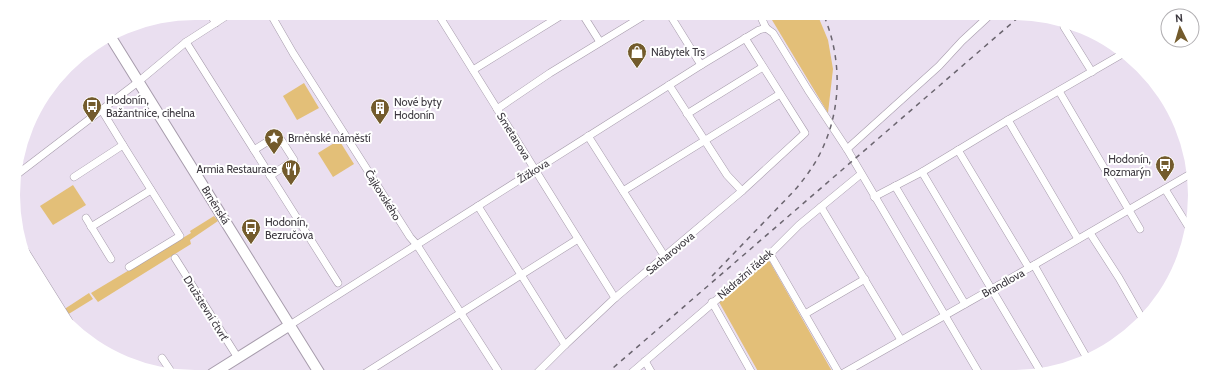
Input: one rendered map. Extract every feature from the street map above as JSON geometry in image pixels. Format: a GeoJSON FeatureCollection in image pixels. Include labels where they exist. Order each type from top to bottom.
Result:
{"type":"FeatureCollection","features":[{"type":"Feature","properties":{"kind":"main road","name":"Brněnská"},"geometry":{"type":"LineString","coordinates":[[113,40],[318,370]]}},
{"type":"Feature","properties":{"kind":"main road"},"geometry":{"type":"LineString","coordinates":[[218,370],[290,325]]}},
{"type":"Feature","properties":{"kind":"street"},"geometry":{"type":"LineString","coordinates":[[21,171],[138,82],[186,42],[220,20]]}},
{"type":"Feature","properties":{"kind":"street","name":"Čajkovského"},"geometry":{"type":"LineString","coordinates":[[274,20],[293,53],[410,237],[417,245],[497,370]]}},
{"type":"Feature","properties":{"kind":"street","name":"Smetanova"},"geometry":{"type":"LineString","coordinates":[[442,20],[615,298]]}},
{"type":"Feature","properties":{"kind":"street"},"geometry":{"type":"LineString","coordinates":[[473,70],[552,20]]}},
{"type":"Feature","properties":{"kind":"street"},"geometry":{"type":"LineString","coordinates":[[585,20],[600,42]]}},
{"type":"Feature","properties":{"kind":"street"},"geometry":{"type":"LineString","coordinates":[[497,109],[544,77],[637,20]]}},
{"type":"Feature","properties":{"kind":"street"},"geometry":{"type":"LineString","coordinates":[[673,20],[701,65]]}},
{"type":"Feature","properties":{"kind":"street"},"geometry":{"type":"LineString","coordinates":[[762,20],[766,28],[773,33],[846,149],[977,370]]}},
{"type":"Feature","properties":{"kind":"street"},"geometry":{"type":"LineString","coordinates":[[846,149],[939,66],[962,41],[985,20]]}},
{"type":"Feature","properties":{"kind":"street","name":"Žižkova"},"geometry":{"type":"LineString","coordinates":[[290,325],[701,65],[759,30],[766,28]]}},
{"type":"Feature","properties":{"kind":"street"},"geometry":{"type":"LineString","coordinates":[[1064,28],[1092,72]]}},
{"type":"Feature","properties":{"kind":"street"},"geometry":{"type":"LineString","coordinates":[[623,191],[780,94],[745,38]]}},
{"type":"Feature","properties":{"kind":"street"},"geometry":{"type":"LineString","coordinates":[[186,42],[338,283]]}},
{"type":"Feature","properties":{"kind":"street"},"geometry":{"type":"LineString","coordinates":[[874,197],[922,172],[1008,120],[1120,56]]}},
{"type":"Feature","properties":{"kind":"street"},"geometry":{"type":"LineString","coordinates":[[687,114],[763,67]]}},
{"type":"Feature","properties":{"kind":"street"},"geometry":{"type":"LineString","coordinates":[[669,85],[704,142],[727,175],[742,191]]}},
{"type":"Feature","properties":{"kind":"street"},"geometry":{"type":"LineString","coordinates":[[1059,91],[1130,209],[1140,229]]}},
{"type":"Feature","properties":{"kind":"street","name":"Sacharovova"},"geometry":{"type":"LineString","coordinates":[[540,370],[615,298],[742,191],[805,133],[780,94]]}},
{"type":"Feature","properties":{"kind":"street"},"geometry":{"type":"LineString","coordinates":[[101,110],[180,236],[129,267]]}},
{"type":"Feature","properties":{"kind":"street"},"geometry":{"type":"LineString","coordinates":[[1008,120],[1078,239]]}},
{"type":"Feature","properties":{"kind":"street"},"geometry":{"type":"LineString","coordinates":[[254,150],[278,135],[294,160],[270,176]]}},
{"type":"Feature","properties":{"kind":"street"},"geometry":{"type":"LineString","coordinates":[[588,136],[665,257]]}},
{"type":"Feature","properties":{"kind":"street"},"geometry":{"type":"LineString","coordinates":[[74,177],[123,145]]}},
{"type":"Feature","properties":{"kind":"street"},"geometry":{"type":"LineString","coordinates":[[958,150],[1085,355]]}},
{"type":"Feature","properties":{"kind":"street"},"geometry":{"type":"LineString","coordinates":[[922,172],[1039,368]]}},
{"type":"Feature","properties":{"kind":"street","name":"Nádražní řádek"},"geometry":{"type":"LineString","coordinates":[[634,370],[770,254],[799,225],[861,174]]}},
{"type":"Feature","properties":{"kind":"street","name":"Brandlova"},"geometry":{"type":"LineString","coordinates":[[849,370],[1031,267],[1187,176]]}},
{"type":"Feature","properties":{"kind":"street"},"geometry":{"type":"LineString","coordinates":[[895,186],[965,304]]}},
{"type":"Feature","properties":{"kind":"street"},"geometry":{"type":"LineString","coordinates":[[1165,189],[1186,223]]}},
{"type":"Feature","properties":{"kind":"street"},"geometry":{"type":"LineString","coordinates":[[91,227],[152,190]]}},
{"type":"Feature","properties":{"kind":"street"},"geometry":{"type":"LineString","coordinates":[[478,206],[565,345]]}},
{"type":"Feature","properties":{"kind":"street"},"geometry":{"type":"LineString","coordinates":[[821,207],[901,340]]}},
{"type":"Feature","properties":{"kind":"street"},"geometry":{"type":"LineString","coordinates":[[86,218],[111,259]]}},
{"type":"Feature","properties":{"kind":"street"},"geometry":{"type":"LineString","coordinates":[[1090,233],[1119,278],[1140,315]]}},
{"type":"Feature","properties":{"kind":"street"},"geometry":{"type":"LineString","coordinates":[[371,370],[462,314],[578,239]]}},
{"type":"Feature","properties":{"kind":"street"},"geometry":{"type":"LineString","coordinates":[[770,254],[837,370]]}},
{"type":"Feature","properties":{"kind":"street","name":"Družstevní čtvrť"},"geometry":{"type":"LineString","coordinates":[[175,258],[238,358]]}},
{"type":"Feature","properties":{"kind":"street"},"geometry":{"type":"LineString","coordinates":[[37,269],[58,305]]}},
{"type":"Feature","properties":{"kind":"street"},"geometry":{"type":"LineString","coordinates":[[805,314],[865,279]]}},
{"type":"Feature","properties":{"kind":"street"},"geometry":{"type":"LineString","coordinates":[[712,302],[750,370]]}},
{"type":"Feature","properties":{"kind":"street"},"geometry":{"type":"LineString","coordinates":[[162,358],[168,368]]}},
{"type":"Feature","properties":{"kind":"street"},"geometry":{"type":"LineString","coordinates":[[645,361],[650,370]]}},
{"type":"Feature","properties":{"kind":"shaded area"},"geometry":{"type":"Polygon","coordinates":[[[772,20],[820,20],[828,40],[833,69],[828,113],[772,20]]]}},
{"type":"Feature","properties":{"kind":"shaded area"},"geometry":{"type":"Polygon","coordinates":[[[304,83],[319,108],[297,120],[283,96],[304,83]]]}},
{"type":"Feature","properties":{"kind":"shaded area"},"geometry":{"type":"Polygon","coordinates":[[[339,140],[354,164],[333,177],[318,153],[339,140]]]}},
{"type":"Feature","properties":{"kind":"shaded area"},"geometry":{"type":"Polygon","coordinates":[[[73,185],[86,205],[53,225],[40,206],[73,185]]]}},
{"type":"Feature","properties":{"kind":"shaded area"},"geometry":{"type":"Polygon","coordinates":[[[214,216],[218,221],[190,240],[191,244],[98,302],[91,293],[191,233],[190,231],[214,216]]]}},
{"type":"Feature","properties":{"kind":"shaded area"},"geometry":{"type":"Polygon","coordinates":[[[767,257],[831,370],[757,370],[719,302],[767,257]]]}},
{"type":"Feature","properties":{"kind":"shaded area"},"geometry":{"type":"Polygon","coordinates":[[[89,293],[93,299],[67,315],[63,310],[89,293]]]}},
{"type":"Feature","properties":{"kind":"railway"},"geometry":{"type":"LineString","coordinates":[[712,276],[794,191],[811,169],[824,145],[834,113],[837,80],[834,47],[826,20]]}},
{"type":"Feature","properties":{"kind":"railway"},"geometry":{"type":"LineString","coordinates":[[611,370],[1015,20]]}},
{"type":"Feature","properties":{"kind":"place","name":"Nábytek Trs"},"geometry":{"type":"Point","coordinates":[637,69]}},
{"type":"Feature","properties":{"kind":"place","name":"Hodonín, Bažantnice, cihelna"},"geometry":{"type":"Point","coordinates":[92,123]}},
{"type":"Feature","properties":{"kind":"place","name":"Nové byty Hodonín"},"geometry":{"type":"Point","coordinates":[380,125]}},
{"type":"Feature","properties":{"kind":"place","name":"Brněnské náměstí"},"geometry":{"type":"Point","coordinates":[274,155]}},
{"type":"Feature","properties":{"kind":"place","name":"Hodonín, Rozmarýn"},"geometry":{"type":"Point","coordinates":[1165,182]}},
{"type":"Feature","properties":{"kind":"place","name":"Armia Restaurace"},"geometry":{"type":"Point","coordinates":[291,186]}},
{"type":"Feature","properties":{"kind":"place","name":"Hodonín, Bezručova"},"geometry":{"type":"Point","coordinates":[251,245]}}]}
